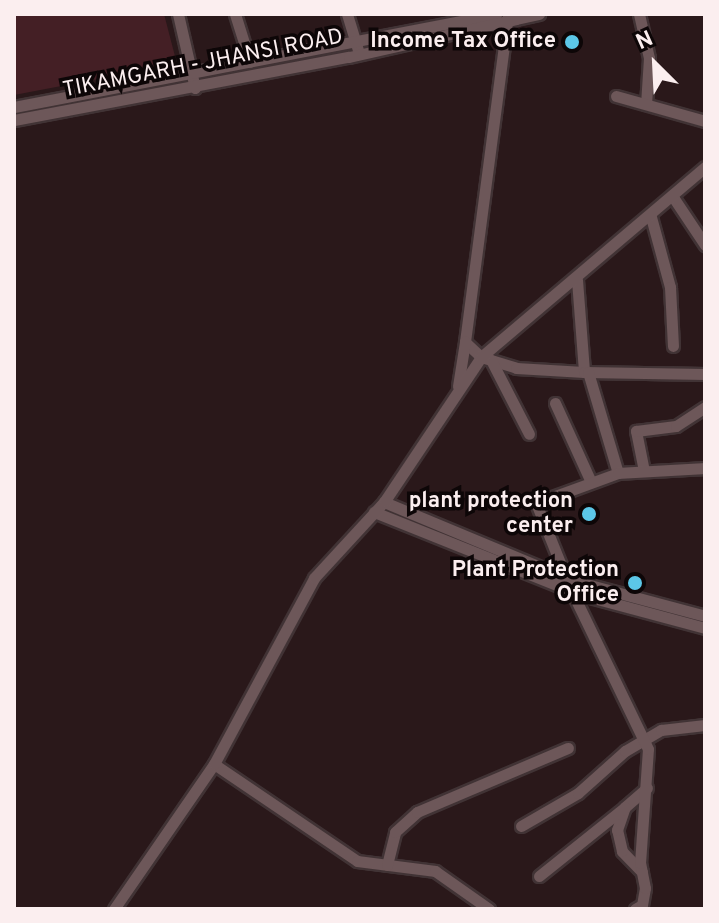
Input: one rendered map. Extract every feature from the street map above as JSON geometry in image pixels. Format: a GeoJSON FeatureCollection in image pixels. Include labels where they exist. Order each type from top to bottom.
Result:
{"type":"FeatureCollection","features":[{"type":"Feature","properties":{"kind":"street"},"geometry":{"type":"LineString","coordinates":[[178,14],[195,88]]}},
{"type":"Feature","properties":{"kind":"street"},"geometry":{"type":"LineString","coordinates":[[235,14],[250,62]]}},
{"type":"Feature","properties":{"kind":"street"},"geometry":{"type":"LineString","coordinates":[[347,14],[357,49]]}},
{"type":"Feature","properties":{"kind":"street","name":"TIKAMGARH - JHANSI ROAD"},"geometry":{"type":"LineString","coordinates":[[14,120],[195,88],[496,14]]}},
{"type":"Feature","properties":{"kind":"street","name":"TIKAMGARH - JHANSI ROAD"},"geometry":{"type":"LineString","coordinates":[[14,107],[191,72],[357,49],[539,14]]}},
{"type":"Feature","properties":{"kind":"street"},"geometry":{"type":"LineString","coordinates":[[639,14],[649,58],[646,104]]}},
{"type":"Feature","properties":{"kind":"street"},"geometry":{"type":"LineString","coordinates":[[458,386],[508,18]]}},
{"type":"Feature","properties":{"kind":"street"},"geometry":{"type":"LineString","coordinates":[[616,96],[705,121]]}},
{"type":"Feature","properties":{"kind":"street"},"geometry":{"type":"LineString","coordinates":[[114,909],[214,764],[314,578],[384,502],[458,386],[705,167]]}},
{"type":"Feature","properties":{"kind":"street"},"geometry":{"type":"LineString","coordinates":[[673,197],[705,245]]}},
{"type":"Feature","properties":{"kind":"street"},"geometry":{"type":"LineString","coordinates":[[651,217],[670,287],[673,346]]}},
{"type":"Feature","properties":{"kind":"street"},"geometry":{"type":"LineString","coordinates":[[577,280],[586,372],[618,473]]}},
{"type":"Feature","properties":{"kind":"street"},"geometry":{"type":"LineString","coordinates":[[465,342],[486,358],[516,368],[705,374]]}},
{"type":"Feature","properties":{"kind":"street"},"geometry":{"type":"LineString","coordinates":[[486,358],[529,434]]}},
{"type":"Feature","properties":{"kind":"street"},"geometry":{"type":"LineString","coordinates":[[555,403],[591,482]]}},
{"type":"Feature","properties":{"kind":"street"},"geometry":{"type":"LineString","coordinates":[[644,471],[636,431],[676,426],[705,407]]}},
{"type":"Feature","properties":{"kind":"street"},"geometry":{"type":"LineString","coordinates":[[640,908],[647,788],[645,739],[571,585],[536,503],[618,473],[705,468]]}},
{"type":"Feature","properties":{"kind":"street"},"geometry":{"type":"LineString","coordinates":[[384,502],[571,585],[705,616]]}},
{"type":"Feature","properties":{"kind":"street"},"geometry":{"type":"LineString","coordinates":[[374,512],[571,585],[705,628]]}},
{"type":"Feature","properties":{"kind":"street"},"geometry":{"type":"LineString","coordinates":[[521,826],[578,793],[645,739],[672,726],[705,725]]}},
{"type":"Feature","properties":{"kind":"street"},"geometry":{"type":"LineString","coordinates":[[387,865],[395,832],[417,812],[568,748]]}},
{"type":"Feature","properties":{"kind":"street"},"geometry":{"type":"LineString","coordinates":[[214,764],[357,861],[435,871],[489,909]]}},
{"type":"Feature","properties":{"kind":"street"},"geometry":{"type":"LineString","coordinates":[[539,876],[647,788]]}},
{"type":"Feature","properties":{"kind":"street"},"geometry":{"type":"LineString","coordinates":[[625,807],[618,819],[618,841],[642,873]]}},
{"type":"Feature","properties":{"kind":"shaded area"},"geometry":{"type":"Polygon","coordinates":[[[14,14],[164,14],[177,64],[14,95],[14,14]]]}},
{"type":"Feature","properties":{"kind":"place","name":"Income Tax Office"},"geometry":{"type":"Point","coordinates":[572,42]}},
{"type":"Feature","properties":{"kind":"place","name":"plant protection center"},"geometry":{"type":"Point","coordinates":[589,514]}},
{"type":"Feature","properties":{"kind":"place","name":"Plant Protection Office"},"geometry":{"type":"Point","coordinates":[635,583]}}]}
